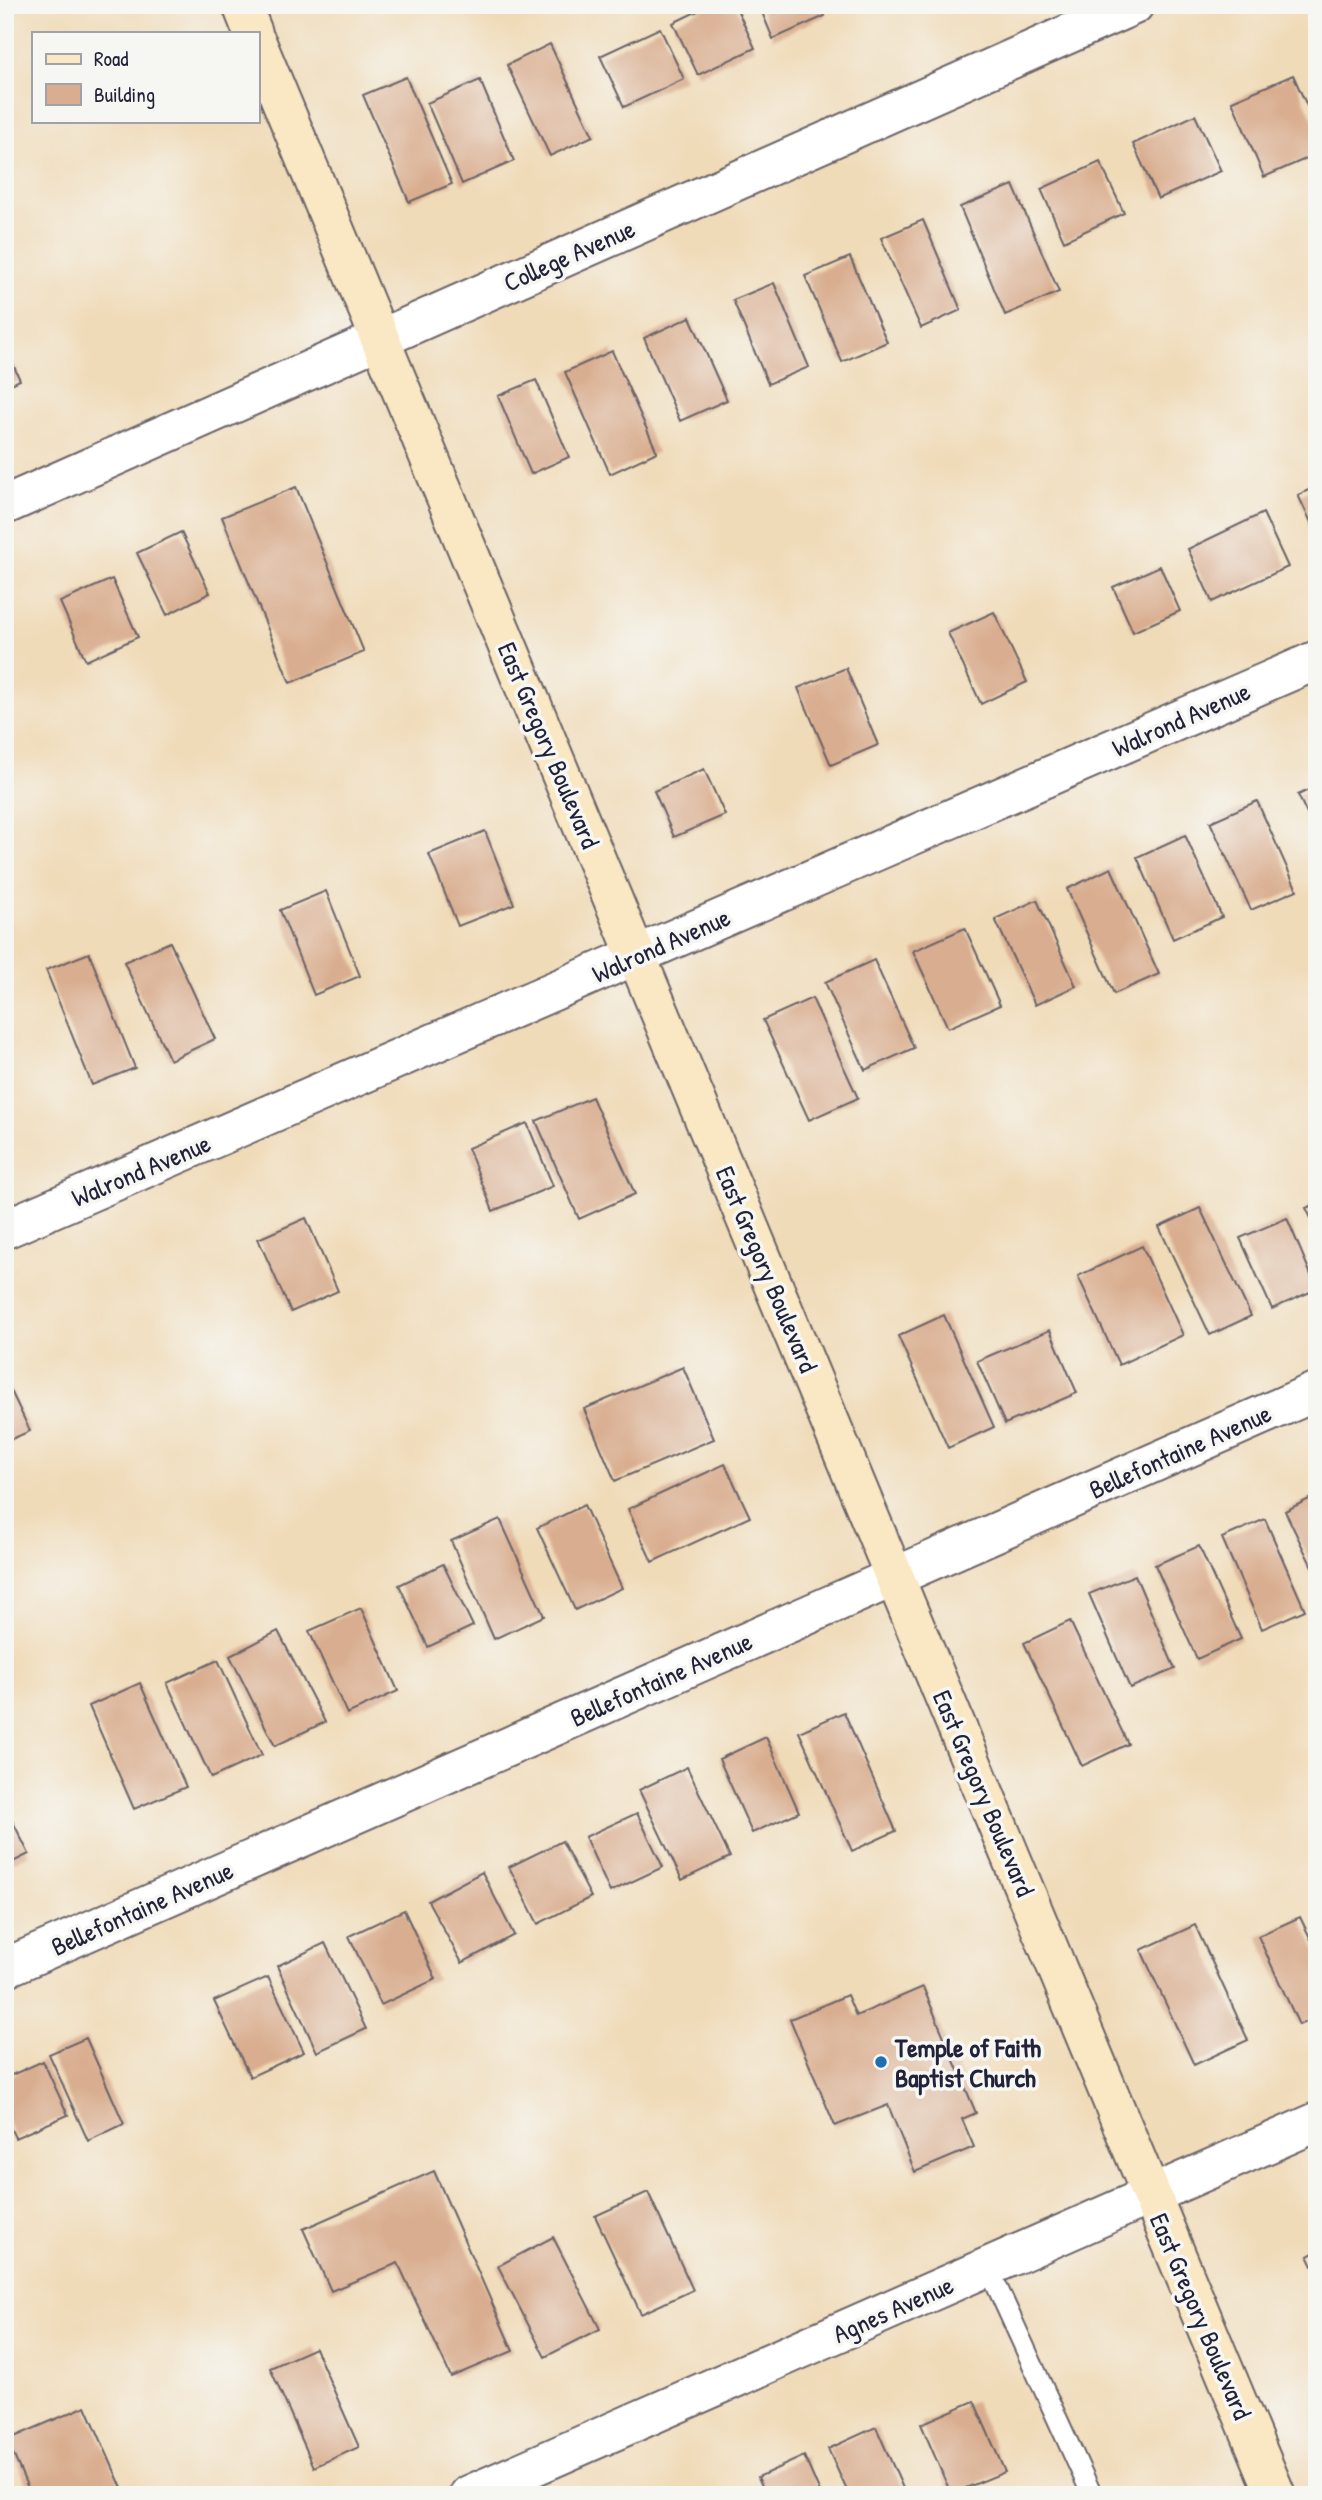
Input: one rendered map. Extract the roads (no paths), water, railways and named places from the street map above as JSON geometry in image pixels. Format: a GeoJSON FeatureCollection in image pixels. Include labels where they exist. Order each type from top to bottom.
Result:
{"type":"FeatureCollection","features":[{"type":"Feature","properties":{"kind":"main road"},"geometry":{"type":"LineString","coordinates":[[242,5],[253,32]]}},
{"type":"Feature","properties":{"kind":"main road","name":"East Gregory Boulevard"},"geometry":{"type":"LineString","coordinates":[[259,48],[1276,2495]]}},
{"type":"Feature","properties":{"kind":"street","name":"College Avenue"},"geometry":{"type":"LineString","coordinates":[[5,505],[1134,5]]}},
{"type":"Feature","properties":{"kind":"street","name":"Walrond Avenue"},"geometry":{"type":"LineString","coordinates":[[5,1229],[1317,660]]}},
{"type":"Feature","properties":{"kind":"street","name":"Bellefontaine Avenue"},"geometry":{"type":"LineString","coordinates":[[5,1968],[1317,1391]]}},
{"type":"Feature","properties":{"kind":"street","name":"Agnes Avenue"},"geometry":{"type":"LineString","coordinates":[[469,2495],[1317,2122]]}},
{"type":"Feature","properties":{"kind":"lane"},"geometry":{"type":"LineString","coordinates":[[988,2267],[1092,2495]]}},
{"type":"Feature","properties":{"kind":"place","name":"Temple of Faith Baptist Church"},"geometry":{"type":"Point","coordinates":[881,2062]}}]}
